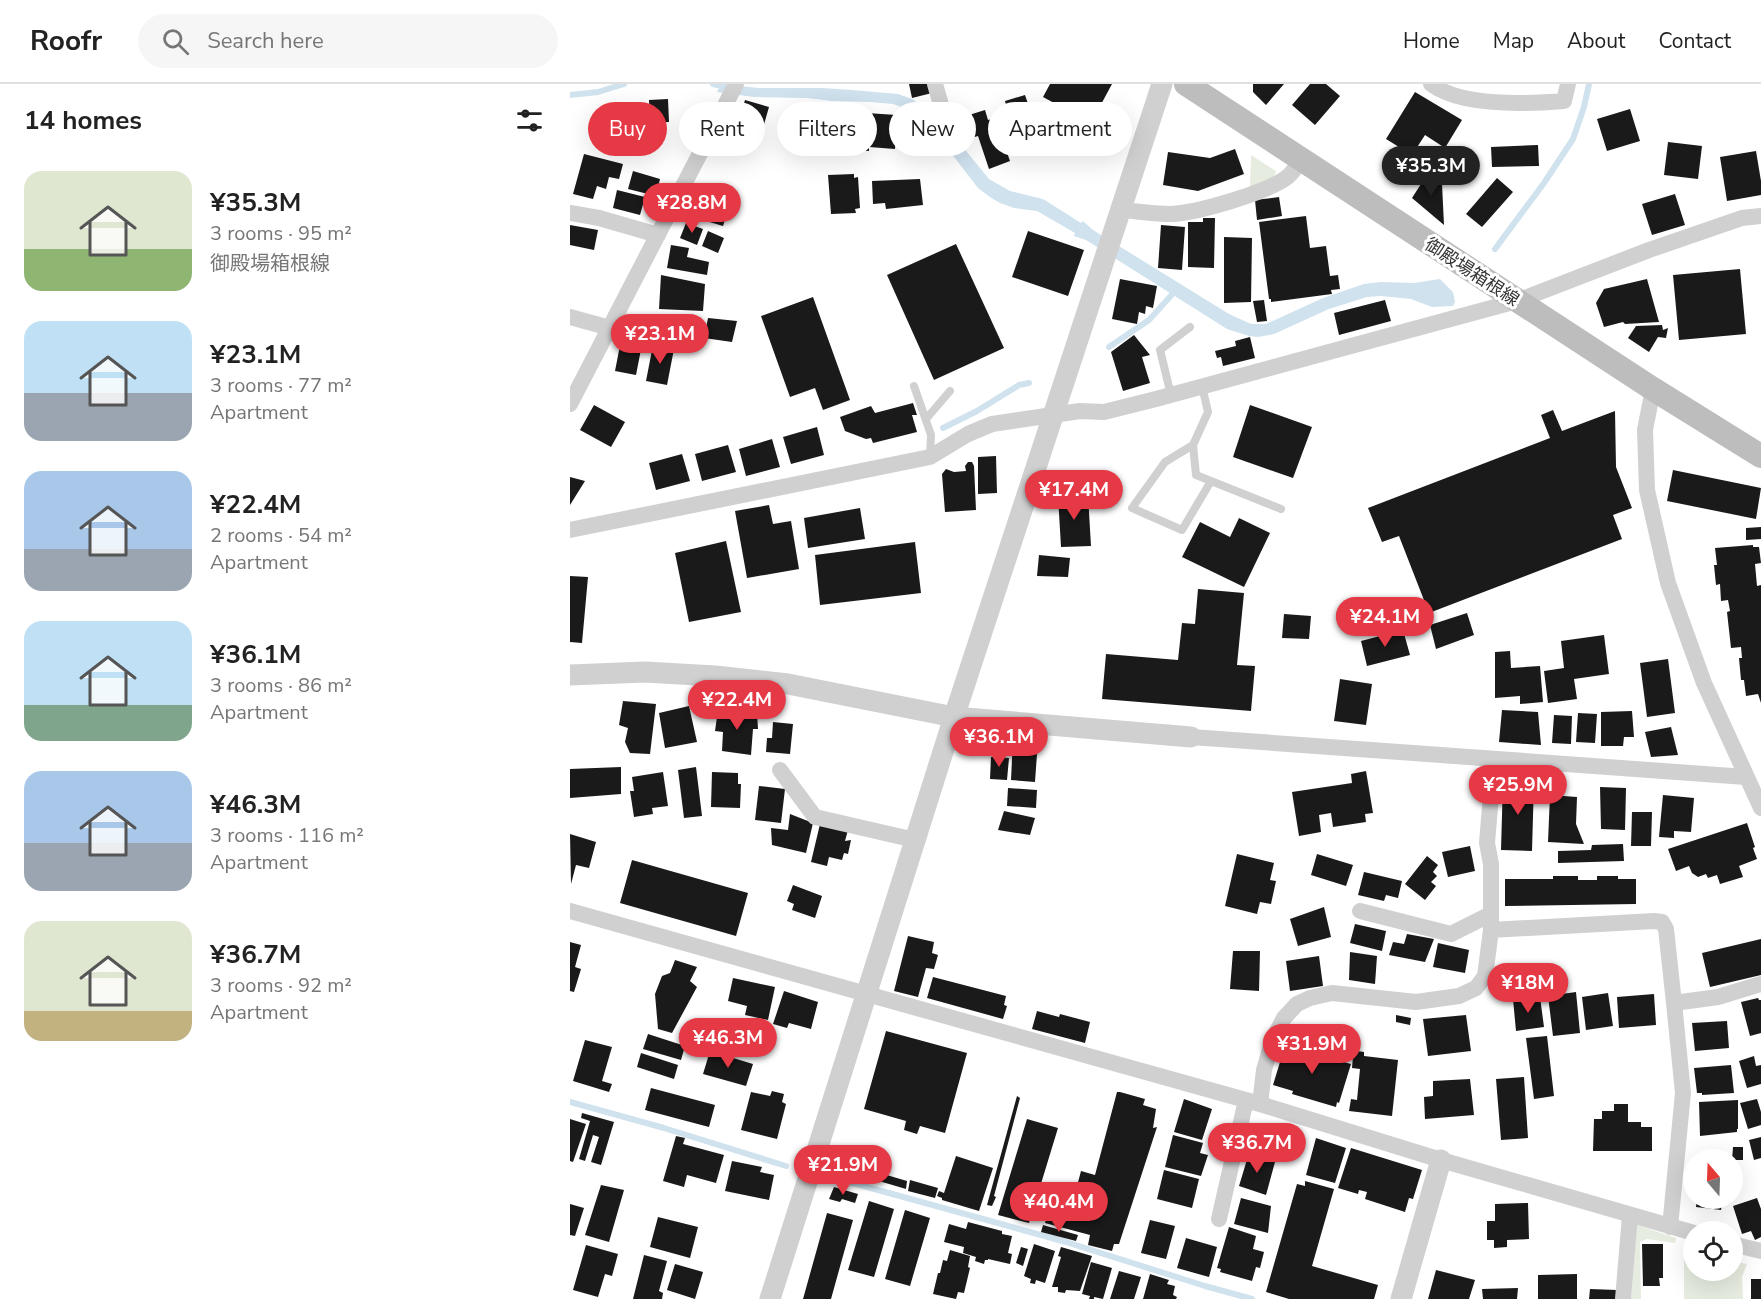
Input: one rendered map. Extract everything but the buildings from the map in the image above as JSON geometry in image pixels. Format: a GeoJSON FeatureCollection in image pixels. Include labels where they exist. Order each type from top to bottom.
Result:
{"type":"FeatureCollection","features":[{"type":"Feature","properties":{"kind":"main road","name":"御殿場箱根線"},"geometry":{"type":"LineString","coordinates":[[1186,84],[1653,389],[1761,456]]}},
{"type":"Feature","properties":{"kind":"street"},"geometry":{"type":"LineString","coordinates":[[570,404],[736,84]]}},
{"type":"Feature","properties":{"kind":"street"},"geometry":{"type":"LineString","coordinates":[[935,84],[940,102]]}},
{"type":"Feature","properties":{"kind":"street"},"geometry":{"type":"LineString","coordinates":[[770,1299],[954,717],[1162,84]]}},
{"type":"Feature","properties":{"kind":"street"},"geometry":{"type":"LineString","coordinates":[[1431,84],[1439,90],[1471,92],[1529,104],[1564,101],[1568,84]]}},
{"type":"Feature","properties":{"kind":"street"},"geometry":{"type":"LineString","coordinates":[[1120,210],[1172,214],[1234,199],[1263,190],[1288,177],[1301,160]]}},
{"type":"Feature","properties":{"kind":"street"},"geometry":{"type":"LineString","coordinates":[[570,213],[599,218],[658,235]]}},
{"type":"Feature","properties":{"kind":"street"},"geometry":{"type":"LineString","coordinates":[[570,530],[930,457],[968,434],[992,424],[1080,411],[1104,412],[1171,395],[1517,301],[1649,250],[1742,218],[1761,216]]}},
{"type":"Feature","properties":{"kind":"street"},"geometry":{"type":"LineString","coordinates":[[570,317],[610,328]]}},
{"type":"Feature","properties":{"kind":"street"},"geometry":{"type":"LineString","coordinates":[[1653,389],[1645,430],[1647,490],[1668,583],[1704,683],[1761,808]]}},
{"type":"Feature","properties":{"kind":"street"},"geometry":{"type":"LineString","coordinates":[[570,675],[645,672],[715,676],[788,684],[954,717],[1191,737],[1746,777]]}},
{"type":"Feature","properties":{"kind":"street"},"geometry":{"type":"LineString","coordinates":[[1219,1219],[1273,1039],[1284,1018],[1297,1004],[1310,998],[1332,993],[1416,1002],[1459,996],[1476,988],[1485,976],[1491,922],[1491,864],[1487,843],[1494,759]]}},
{"type":"Feature","properties":{"kind":"street"},"geometry":{"type":"LineString","coordinates":[[780,770],[815,817],[915,840]]}},
{"type":"Feature","properties":{"kind":"street"},"geometry":{"type":"LineString","coordinates":[[570,911],[1253,1102],[1441,1160],[1683,1230]]}},
{"type":"Feature","properties":{"kind":"street"},"geometry":{"type":"LineString","coordinates":[[1360,911],[1451,934],[1491,922],[1662,922],[1666,929],[1683,1093],[1670,1227]]}},
{"type":"Feature","properties":{"kind":"street"},"geometry":{"type":"LineString","coordinates":[[1674,1003],[1718,997],[1761,984]]}},
{"type":"Feature","properties":{"kind":"street"},"geometry":{"type":"LineString","coordinates":[[1401,1299],[1441,1160]]}},
{"type":"Feature","properties":{"kind":"street"},"geometry":{"type":"LineString","coordinates":[[1623,1299],[1630,1216]]}},
{"type":"Feature","properties":{"kind":"street"},"geometry":{"type":"LineString","coordinates":[[1743,1247],[1761,1251]]}},
{"type":"Feature","properties":{"kind":"lane"},"geometry":{"type":"LineString","coordinates":[[1171,395],[1160,350],[1190,327]]}},
{"type":"Feature","properties":{"kind":"lane"},"geometry":{"type":"LineString","coordinates":[[914,386],[931,435],[930,457]]}},
{"type":"Feature","properties":{"kind":"lane"},"geometry":{"type":"LineString","coordinates":[[1203,386],[1208,412],[1192,445],[1165,462],[1132,508],[1182,530],[1211,480]]}},
{"type":"Feature","properties":{"kind":"lane"},"geometry":{"type":"LineString","coordinates":[[926,419],[950,391]]}},
{"type":"Feature","properties":{"kind":"lane"},"geometry":{"type":"LineString","coordinates":[[1192,445],[1196,475],[1281,509]]}},
{"type":"Feature","properties":{"kind":"shaded area"},"geometry":{"type":"Polygon","coordinates":[[[1251,155],[1276,171],[1274,179],[1250,188],[1251,155]]]}},
{"type":"Feature","properties":{"kind":"shaded area"},"geometry":{"type":"Polygon","coordinates":[[[1637,1225],[1676,1238],[1675,1243],[1647,1239],[1640,1242],[1641,1299],[1631,1299],[1637,1225]]]}},
{"type":"Feature","properties":{"kind":"shaded area"},"geometry":{"type":"Polygon","coordinates":[[[1743,1263],[1747,1264],[1743,1274],[1743,1263]]]}},
{"type":"Feature","properties":{"kind":"shaded area"},"geometry":{"type":"Polygon","coordinates":[[[1684,1281],[1742,1281],[1743,1299],[1684,1299],[1684,1281]]]}},
{"type":"Feature","properties":{"kind":"water"},"geometry":{"type":"Polygon","coordinates":[[[721,84],[759,88],[822,88],[898,94],[916,102],[889,104],[832,101],[754,97],[717,92],[721,84]]]}},
{"type":"Feature","properties":{"kind":"water"},"geometry":{"type":"Polygon","coordinates":[[[953,156],[970,156],[989,179],[1010,191],[1043,199],[1081,223],[1083,221],[1093,230],[1229,314],[1251,324],[1266,324],[1323,298],[1364,284],[1381,282],[1414,283],[1440,279],[1453,292],[1455,302],[1453,306],[1432,307],[1411,299],[1367,297],[1329,309],[1274,334],[1249,336],[1227,329],[1037,211],[1014,208],[1000,203],[978,188],[953,156]]]}},
{"type":"Feature","properties":{"kind":"waterway"},"geometry":{"type":"LineString","coordinates":[[570,95],[598,92],[624,84]]}},
{"type":"Feature","properties":{"kind":"waterway"},"geometry":{"type":"LineString","coordinates":[[713,84],[727,87]]}},
{"type":"Feature","properties":{"kind":"waterway"},"geometry":{"type":"LineString","coordinates":[[1495,249],[1573,139],[1589,84]]}},
{"type":"Feature","properties":{"kind":"waterway"},"geometry":{"type":"LineString","coordinates":[[1109,347],[1149,320],[1177,289]]}},
{"type":"Feature","properties":{"kind":"waterway"},"geometry":{"type":"LineString","coordinates":[[943,428],[977,411],[1019,385],[1029,383]]}},
{"type":"Feature","properties":{"kind":"waterway"},"geometry":{"type":"LineString","coordinates":[[570,1102],[786,1166]]}},
{"type":"Feature","properties":{"kind":"waterway"},"geometry":{"type":"LineString","coordinates":[[838,1179],[1066,1242],[1252,1299]]}}]}
